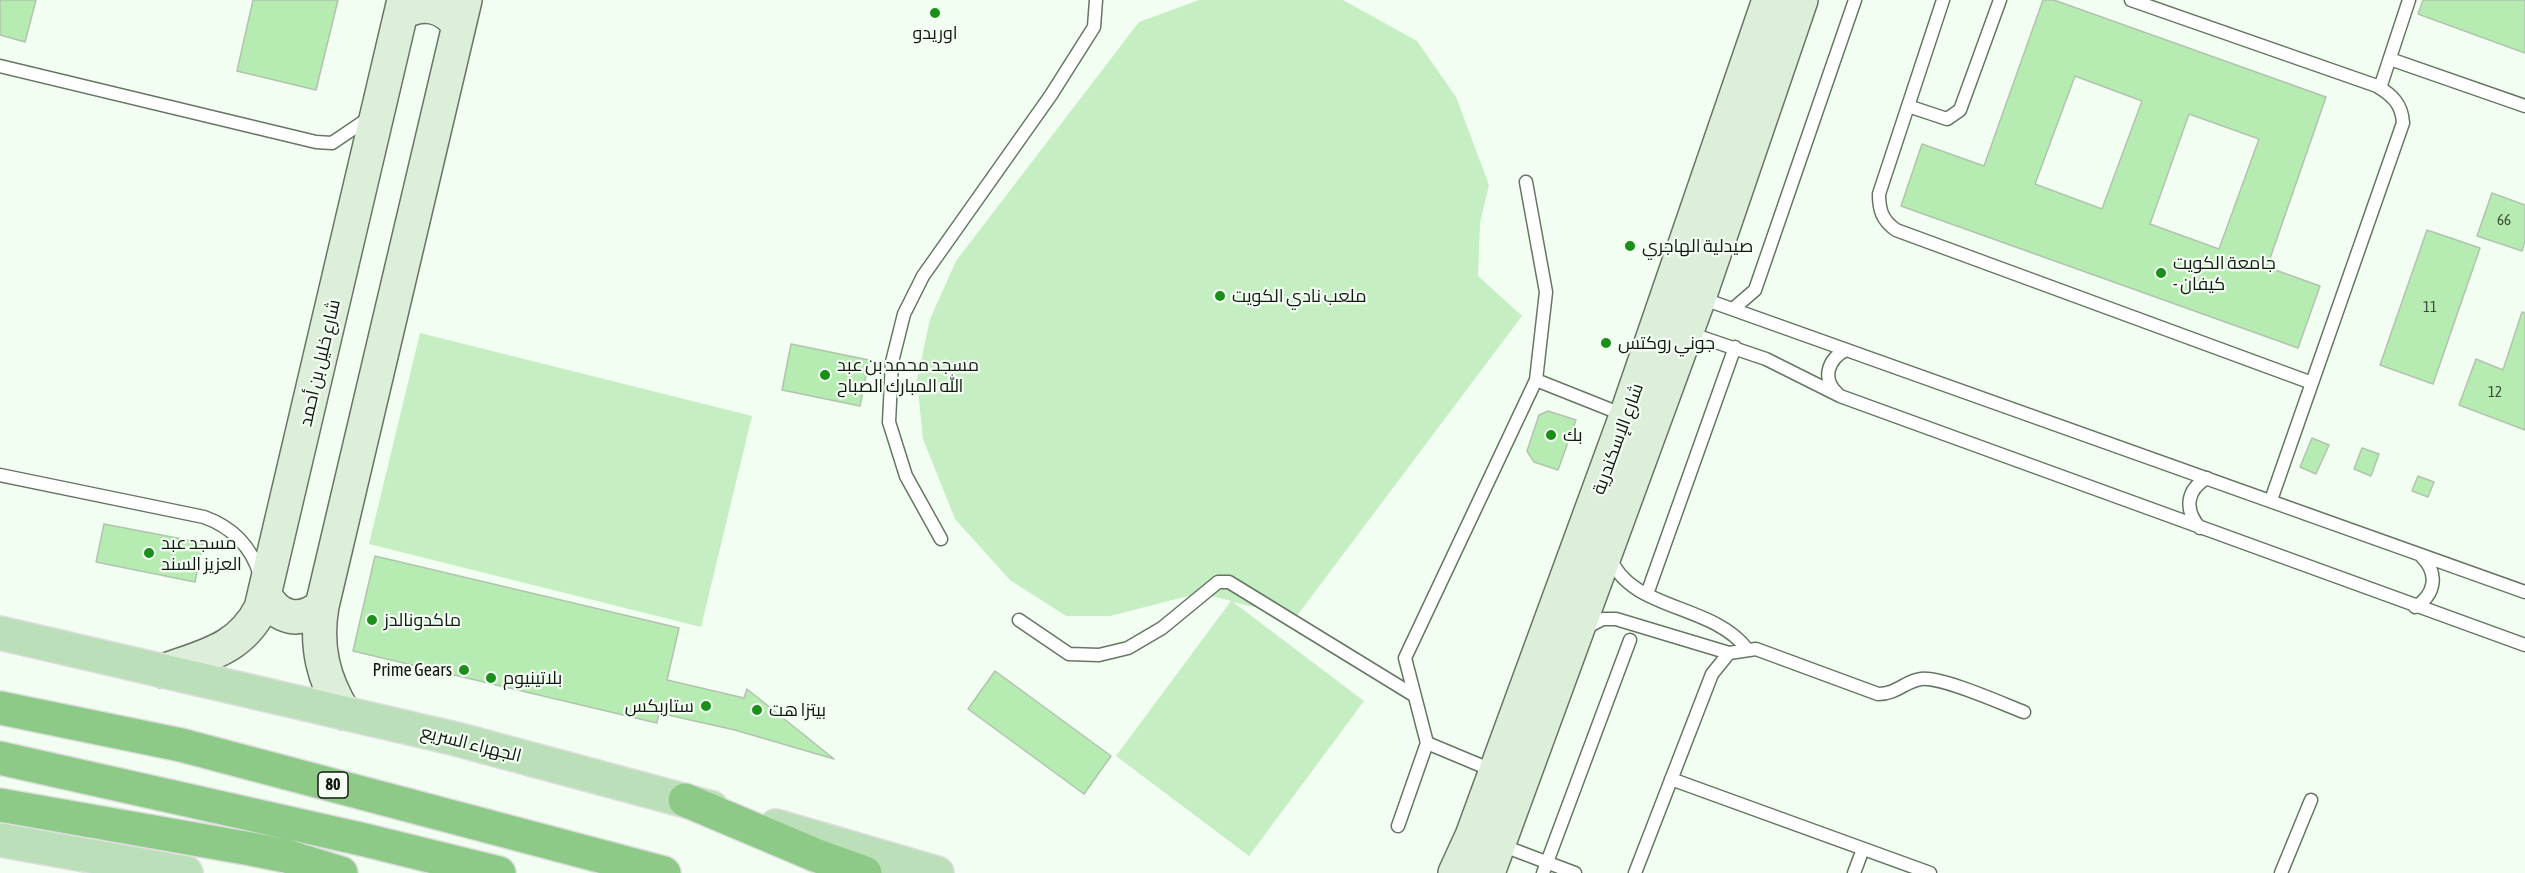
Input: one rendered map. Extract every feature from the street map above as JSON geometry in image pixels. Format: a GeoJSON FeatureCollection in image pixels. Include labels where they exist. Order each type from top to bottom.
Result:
{"type":"FeatureCollection","features":[{"type":"Feature","properties":{"kind":"highway","name":"80"},"geometry":{"type":"LineString","coordinates":[[0,708],[181,745],[664,873]]}},
{"type":"Feature","properties":{"kind":"highway"},"geometry":{"type":"LineString","coordinates":[[0,758],[365,840],[499,873]]}},
{"type":"Feature","properties":{"kind":"highway"},"geometry":{"type":"LineString","coordinates":[[686,800],[815,855],[865,873]]}},
{"type":"Feature","properties":{"kind":"highway"},"geometry":{"type":"LineString","coordinates":[[0,806],[251,849],[286,856],[341,873]]}},
{"type":"Feature","properties":{"kind":"main road","name":"الجهراء السريع"},"geometry":{"type":"LineString","coordinates":[[0,633],[456,739],[686,800],[937,873]]}},
{"type":"Feature","properties":{"kind":"main road"},"geometry":{"type":"LineString","coordinates":[[0,840],[186,873]]}},
{"type":"Feature","properties":{"kind":"street","name":"شارع الإسكندرية"},"geometry":{"type":"LineString","coordinates":[[1685,293],[1769,0]]}},
{"type":"Feature","properties":{"kind":"street","name":"شارع الإسكندرية"},"geometry":{"type":"LineString","coordinates":[[1455,873],[1487,851],[1574,636],[1607,547],[1672,328],[1801,0]]}},
{"type":"Feature","properties":{"kind":"street"},"geometry":{"type":"LineString","coordinates":[[344,713],[326,680],[321,662],[319,625],[322,606],[462,13],[433,6],[403,7]]}},
{"type":"Feature","properties":{"kind":"street","name":"شارع خليل بن أحمد"},"geometry":{"type":"LineString","coordinates":[[164,671],[232,643],[254,622],[265,595],[403,7]]}},
{"type":"Feature","properties":{"kind":"street","name":"شارع الإسكندرية"},"geometry":{"type":"LineString","coordinates":[[1487,851],[1494,771],[1626,416],[1672,328]]}},
{"type":"Feature","properties":{"kind":"street"},"geometry":{"type":"LineString","coordinates":[[265,595],[279,613],[290,617],[313,614],[322,606]]}},
{"type":"Feature","properties":{"kind":"lane"},"geometry":{"type":"LineString","coordinates":[[940,539],[906,476],[889,422],[892,362],[904,314],[923,276],[1051,95],[1094,27],[1096,0]]}},
{"type":"Feature","properties":{"kind":"lane"},"geometry":{"type":"LineString","coordinates":[[1733,309],[1755,290],[1855,0]]}},
{"type":"Feature","properties":{"kind":"lane"},"geometry":{"type":"LineString","coordinates":[[1943,0],[1879,194],[1882,217],[1896,230],[2312,383]]}},
{"type":"Feature","properties":{"kind":"lane"},"geometry":{"type":"LineString","coordinates":[[1908,106],[1947,119],[1959,110],[2000,0]]}},
{"type":"Feature","properties":{"kind":"lane"},"geometry":{"type":"LineString","coordinates":[[2134,0],[2380,88],[2396,101],[2402,113],[2403,123],[2271,500]]}},
{"type":"Feature","properties":{"kind":"lane"},"geometry":{"type":"LineString","coordinates":[[2380,88],[2409,0]]}},
{"type":"Feature","properties":{"kind":"lane"},"geometry":{"type":"LineString","coordinates":[[2390,59],[2525,106]]}},
{"type":"Feature","properties":{"kind":"lane"},"geometry":{"type":"LineString","coordinates":[[0,66],[316,142],[332,143],[347,136],[380,110]]}},
{"type":"Feature","properties":{"kind":"lane"},"geometry":{"type":"LineString","coordinates":[[1398,826],[1426,743],[1405,658],[1536,380],[1546,292],[1526,182]]}},
{"type":"Feature","properties":{"kind":"lane"},"geometry":{"type":"LineString","coordinates":[[1685,293],[2525,592]]}},
{"type":"Feature","properties":{"kind":"lane"},"geometry":{"type":"LineString","coordinates":[[1672,328],[1766,359],[1840,396],[2415,607],[2525,645]]}},
{"type":"Feature","properties":{"kind":"lane"},"geometry":{"type":"LineString","coordinates":[[1647,594],[1735,347]]}},
{"type":"Feature","properties":{"kind":"lane"},"geometry":{"type":"LineString","coordinates":[[1840,396],[1833,390],[1828,371],[1838,354],[1846,350]]}},
{"type":"Feature","properties":{"kind":"lane"},"geometry":{"type":"LineString","coordinates":[[1536,380],[1626,416]]}},
{"type":"Feature","properties":{"kind":"lane"},"geometry":{"type":"LineString","coordinates":[[0,475],[204,517],[217,522],[230,530],[250,551],[257,564],[265,595]]}},
{"type":"Feature","properties":{"kind":"lane"},"geometry":{"type":"LineString","coordinates":[[2200,528],[2189,511],[2189,501],[2199,483],[2207,478]]}},
{"type":"Feature","properties":{"kind":"lane"},"geometry":{"type":"LineString","coordinates":[[1607,547],[1621,576],[1634,589],[1718,622],[1734,634],[1747,649]]}},
{"type":"Feature","properties":{"kind":"lane"},"geometry":{"type":"LineString","coordinates":[[2415,607],[2430,593],[2434,583],[2429,563],[2422,556]]}},
{"type":"Feature","properties":{"kind":"lane"},"geometry":{"type":"LineString","coordinates":[[1019,620],[1069,654],[1098,655],[1128,648],[1162,628],[1218,582],[1228,582],[1415,696]]}},
{"type":"Feature","properties":{"kind":"lane"},"geometry":{"type":"LineString","coordinates":[[1574,636],[1603,619],[1616,619],[1729,654]]}},
{"type":"Feature","properties":{"kind":"lane"},"geometry":{"type":"LineString","coordinates":[[1545,868],[1630,640]]}},
{"type":"Feature","properties":{"kind":"lane"},"geometry":{"type":"LineString","coordinates":[[1635,873],[1712,674],[1716,666],[1729,654],[1747,649],[1765,652],[1878,694],[1897,691],[1913,681],[1930,679],[2024,712]]}},
{"type":"Feature","properties":{"kind":"lane"},"geometry":{"type":"LineString","coordinates":[[1426,743],[1494,771]]}},
{"type":"Feature","properties":{"kind":"lane"},"geometry":{"type":"LineString","coordinates":[[1671,779],[1863,849],[1901,868],[1930,873]]}},
{"type":"Feature","properties":{"kind":"lane"},"geometry":{"type":"LineString","coordinates":[[2281,873],[2311,800]]}},
{"type":"Feature","properties":{"kind":"lane"},"geometry":{"type":"LineString","coordinates":[[1854,873],[1863,849]]}},
{"type":"Feature","properties":{"kind":"lane"},"geometry":{"type":"LineString","coordinates":[[1487,851],[1545,868],[1575,873]]}},
{"type":"Feature","properties":{"kind":"green space","name":"ملعب نادي الكويت"},"geometry":{"type":"Polygon","coordinates":[[[1199,0],[1343,0],[1417,41],[1456,97],[1489,185],[1480,223],[1478,276],[1522,316],[1296,617],[1233,602],[1364,701],[1249,856],[1116,756],[1231,601],[1200,593],[1110,616],[1066,616],[1010,580],[955,519],[923,439],[917,380],[930,319],[956,261],[1139,22],[1199,0]]]}},
{"type":"Feature","properties":{"kind":"green space"},"geometry":{"type":"Polygon","coordinates":[[[420,333],[752,416],[701,627],[369,544],[420,333]]]}},
{"type":"Feature","properties":{"kind":"building"},"geometry":{"type":"Polygon","coordinates":[[[0,0],[36,0],[25,42],[0,35],[0,0]]]}},
{"type":"Feature","properties":{"kind":"building"},"geometry":{"type":"Polygon","coordinates":[[[253,0],[338,0],[316,90],[237,71],[253,0]]]}},
{"type":"Feature","properties":{"kind":"building"},"geometry":{"type":"Polygon","coordinates":[[[2043,0],[2054,0],[2326,97],[2267,267],[2320,286],[2298,348],[1901,206],[1922,144],[1984,166],[2043,0]],[[2075,76],[2035,184],[2102,209],[2142,101],[2075,76]],[[2189,114],[2150,224],[2219,249],[2259,139],[2189,114]]]}},
{"type":"Feature","properties":{"kind":"building"},"geometry":{"type":"Polygon","coordinates":[[[2423,0],[2525,0],[2525,53],[2418,14],[2423,0]]]}},
{"type":"Feature","properties":{"kind":"building"},"geometry":{"type":"Polygon","coordinates":[[[2492,193],[2525,205],[2525,241],[2522,251],[2477,236],[2492,193]]]}},
{"type":"Feature","properties":{"kind":"building"},"geometry":{"type":"Polygon","coordinates":[[[2427,230],[2480,248],[2433,384],[2380,365],[2427,230]]]}},
{"type":"Feature","properties":{"kind":"building"},"geometry":{"type":"Polygon","coordinates":[[[2522,312],[2525,313],[2525,430],[2459,405],[2476,359],[2503,370],[2522,312]]]}},
{"type":"Feature","properties":{"kind":"building","name":"مسجد محمد بن عبد الله المبارك الصباح"},"geometry":{"type":"Polygon","coordinates":[[[791,344],[869,360],[860,406],[782,390],[791,344]]]}},
{"type":"Feature","properties":{"kind":"building","name":"بك"},"geometry":{"type":"Polygon","coordinates":[[[1548,411],[1576,420],[1558,470],[1534,462],[1527,451],[1539,415],[1548,411]]]}},
{"type":"Feature","properties":{"kind":"building"},"geometry":{"type":"Polygon","coordinates":[[[2312,438],[2329,445],[2316,474],[2300,467],[2312,438]]]}},
{"type":"Feature","properties":{"kind":"building"},"geometry":{"type":"Polygon","coordinates":[[[2362,448],[2379,454],[2371,476],[2354,469],[2362,448]]]}},
{"type":"Feature","properties":{"kind":"building"},"geometry":{"type":"Polygon","coordinates":[[[2418,476],[2434,482],[2428,497],[2412,491],[2418,476]]]}},
{"type":"Feature","properties":{"kind":"building","name":"مسجد عبد العزيز السند"},"geometry":{"type":"Polygon","coordinates":[[[104,524],[203,543],[195,582],[96,562],[104,524]]]}},
{"type":"Feature","properties":{"kind":"building"},"geometry":{"type":"Polygon","coordinates":[[[375,556],[679,628],[667,680],[744,698],[747,689],[834,759],[735,730],[659,713],[657,723],[353,651],[375,556]]]}},
{"type":"Feature","properties":{"kind":"building"},"geometry":{"type":"Polygon","coordinates":[[[995,671],[1111,756],[1084,794],[968,709],[995,671]]]}},
{"type":"Feature","properties":{"kind":"place","name":"اوريدو"},"geometry":{"type":"Point","coordinates":[935,13]}},
{"type":"Feature","properties":{"kind":"place","name":"صيدلية الهاجري"},"geometry":{"type":"Point","coordinates":[1630,246]}},
{"type":"Feature","properties":{"kind":"place","name":"جامعة الكويت - كيفان"},"geometry":{"type":"Point","coordinates":[2161,273]}},
{"type":"Feature","properties":{"kind":"place","name":"ملعب نادي الكويت"},"geometry":{"type":"Point","coordinates":[1220,296]}},
{"type":"Feature","properties":{"kind":"place","name":"جوني روكتس"},"geometry":{"type":"Point","coordinates":[1606,343]}},
{"type":"Feature","properties":{"kind":"place","name":"مسجد محمد بن عبد الله المبارك الصباح"},"geometry":{"type":"Point","coordinates":[825,375]}},
{"type":"Feature","properties":{"kind":"place","name":"بك"},"geometry":{"type":"Point","coordinates":[1551,435]}},
{"type":"Feature","properties":{"kind":"place","name":"مسجد عبد العزيز السند"},"geometry":{"type":"Point","coordinates":[149,553]}},
{"type":"Feature","properties":{"kind":"place","name":"ماكدونالدز"},"geometry":{"type":"Point","coordinates":[372,620]}},
{"type":"Feature","properties":{"kind":"place","name":"Prime Gears"},"geometry":{"type":"Point","coordinates":[464,670]}},
{"type":"Feature","properties":{"kind":"place","name":"بلاتينيوم"},"geometry":{"type":"Point","coordinates":[491,678]}},
{"type":"Feature","properties":{"kind":"place","name":"ستاربكس"},"geometry":{"type":"Point","coordinates":[706,706]}},
{"type":"Feature","properties":{"kind":"place","name":"بيتزا هت"},"geometry":{"type":"Point","coordinates":[757,710]}}]}
